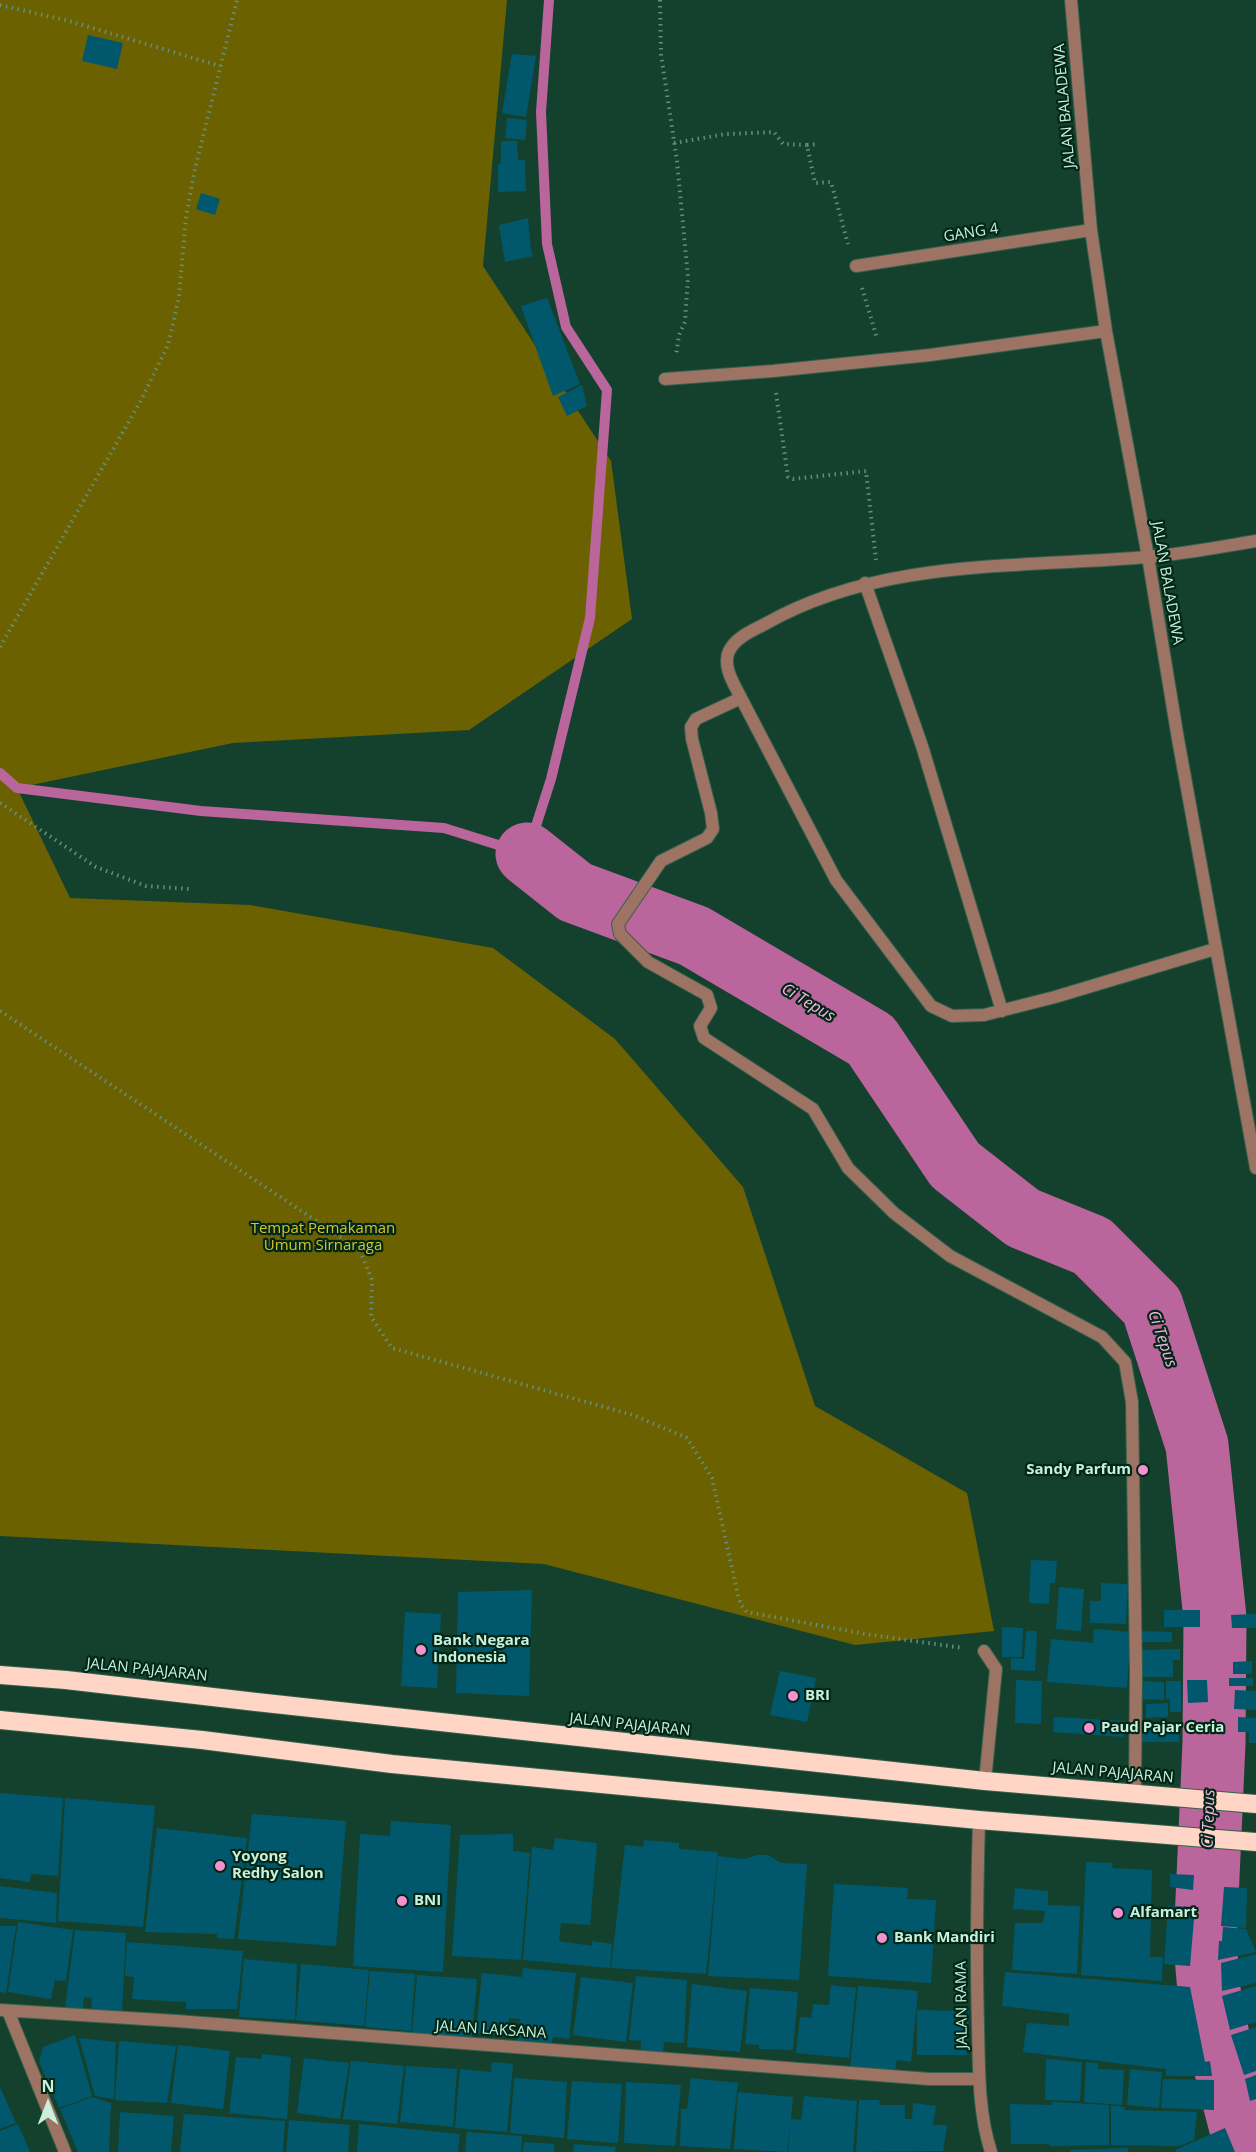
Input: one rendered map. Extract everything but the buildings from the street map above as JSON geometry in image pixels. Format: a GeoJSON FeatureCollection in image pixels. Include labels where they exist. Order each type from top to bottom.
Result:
{"type":"FeatureCollection","features":[{"type":"Feature","properties":{"kind":"highway","name":"JALAN PAJAJARAN"},"geometry":{"type":"LineString","coordinates":[[0,1675],[78,1681],[985,1780],[1256,1804]]}},
{"type":"Feature","properties":{"kind":"highway"},"geometry":{"type":"LineString","coordinates":[[0,1720],[202,1740],[404,1765],[979,1820],[1256,1842]]}},
{"type":"Feature","properties":{"kind":"street","name":"JALAN BALADEWA"},"geometry":{"type":"LineString","coordinates":[[1071,0],[1091,230],[1106,331],[1148,557],[1215,950],[1256,1168]]}},
{"type":"Feature","properties":{"kind":"street","name":"GANG 4"},"geometry":{"type":"LineString","coordinates":[[856,267],[1091,230]]}},
{"type":"Feature","properties":{"kind":"street"},"geometry":{"type":"LineString","coordinates":[[670,378],[930,356],[1106,331]]}},
{"type":"Feature","properties":{"kind":"street"},"geometry":{"type":"LineString","coordinates":[[1215,950],[984,1015],[952,1016],[931,1006],[836,880],[741,698],[728,670],[727,661],[729,652],[738,639],[788,611],[865,583],[962,569],[1148,557],[1256,542]]}},
{"type":"Feature","properties":{"kind":"street"},"geometry":{"type":"LineString","coordinates":[[865,583],[922,746],[1002,1011]]}},
{"type":"Feature","properties":{"kind":"street"},"geometry":{"type":"LineString","coordinates":[[741,698],[696,719],[691,727],[713,829],[707,838],[661,861],[618,924],[620,934],[648,962],[707,995],[711,1008],[700,1026],[704,1038],[813,1109],[848,1168],[894,1214],[950,1256],[1102,1337],[1125,1362],[1132,1402],[1136,1671],[1135,1793]]}},
{"type":"Feature","properties":{"kind":"street"},"geometry":{"type":"LineString","coordinates":[[984,1651],[996,1669],[985,1780]]}},
{"type":"Feature","properties":{"kind":"street","name":"JALAN RAMA"},"geometry":{"type":"LineString","coordinates":[[979,1820],[976,1941],[979,2079],[986,2136],[991,2152]]}},
{"type":"Feature","properties":{"kind":"street"},"geometry":{"type":"LineString","coordinates":[[4,2011],[65,2152]]}},
{"type":"Feature","properties":{"kind":"street","name":"JALAN LAKSANA"},"geometry":{"type":"LineString","coordinates":[[4,2011],[177,2021],[929,2079],[979,2079]]}},
{"type":"Feature","properties":{"kind":"path"},"geometry":{"type":"LineString","coordinates":[[0,647],[140,402],[168,345],[179,297],[186,217],[194,173],[237,0]]}},
{"type":"Feature","properties":{"kind":"path"},"geometry":{"type":"LineString","coordinates":[[660,0],[661,54],[674,142],[688,277],[686,322],[679,335],[670,378]]}},
{"type":"Feature","properties":{"kind":"path"},"geometry":{"type":"LineString","coordinates":[[0,5],[69,21],[220,66]]}},
{"type":"Feature","properties":{"kind":"path"},"geometry":{"type":"LineString","coordinates":[[674,142],[774,132],[783,144],[817,144]]}},
{"type":"Feature","properties":{"kind":"path"},"geometry":{"type":"LineString","coordinates":[[807,145],[815,183],[831,182],[840,222],[856,267],[874,331],[887,359]]}},
{"type":"Feature","properties":{"kind":"path"},"geometry":{"type":"LineString","coordinates":[[773,371],[788,477],[793,479],[866,471],[879,581]]}},
{"type":"Feature","properties":{"kind":"path"},"geometry":{"type":"LineString","coordinates":[[0,803],[96,867],[146,886],[189,889]]}},
{"type":"Feature","properties":{"kind":"path"},"geometry":{"type":"LineString","coordinates":[[0,1011],[360,1251],[372,1280],[371,1317],[392,1348],[633,1415],[687,1438],[712,1478],[738,1595],[741,1605],[747,1612],[865,1634],[984,1651]]}},
{"type":"Feature","properties":{"kind":"green space","name":"Tempat Pemakaman Umum Sirnaraga"},"geometry":{"type":"Polygon","coordinates":[[[0,0],[507,0],[483,266],[611,461],[632,619],[469,730],[233,743],[17,788],[70,898],[250,905],[493,948],[615,1039],[743,1187],[815,1406],[967,1493],[994,1631],[855,1645],[544,1564],[0,1536],[0,0]]]}},
{"type":"Feature","properties":{"kind":"waterway"},"geometry":{"type":"LineString","coordinates":[[0,773],[17,788],[201,811],[444,828],[527,854],[551,779],[590,618],[607,390],[566,327],[547,244],[541,112],[549,0]]}},
{"type":"Feature","properties":{"kind":"waterway","name":"Ci Tepus"},"geometry":{"type":"LineString","coordinates":[[527,854],[575,892],[694,936],[871,1040],[955,1165],[1023,1218],[1092,1246],[1152,1306],[1197,1445],[1215,1618],[1214,1743],[1205,1944],[1209,1991],[1221,2051],[1247,2152]]}},
{"type":"Feature","properties":{"kind":"place","name":"Sandy Parfum"},"geometry":{"type":"Point","coordinates":[1143,1470]}},
{"type":"Feature","properties":{"kind":"place","name":"Bank Negara Indonesia"},"geometry":{"type":"Point","coordinates":[421,1650]}},
{"type":"Feature","properties":{"kind":"place","name":"BRI"},"geometry":{"type":"Point","coordinates":[793,1696]}},
{"type":"Feature","properties":{"kind":"place","name":"Paud Pajar Ceria"},"geometry":{"type":"Point","coordinates":[1089,1728]}},
{"type":"Feature","properties":{"kind":"place","name":"Yoyong Redhy Salon"},"geometry":{"type":"Point","coordinates":[220,1866]}},
{"type":"Feature","properties":{"kind":"place","name":"BNI"},"geometry":{"type":"Point","coordinates":[402,1901]}},
{"type":"Feature","properties":{"kind":"place","name":"Alfamart"},"geometry":{"type":"Point","coordinates":[1118,1913]}},
{"type":"Feature","properties":{"kind":"place","name":"Bank Mandiri"},"geometry":{"type":"Point","coordinates":[882,1938]}}]}
